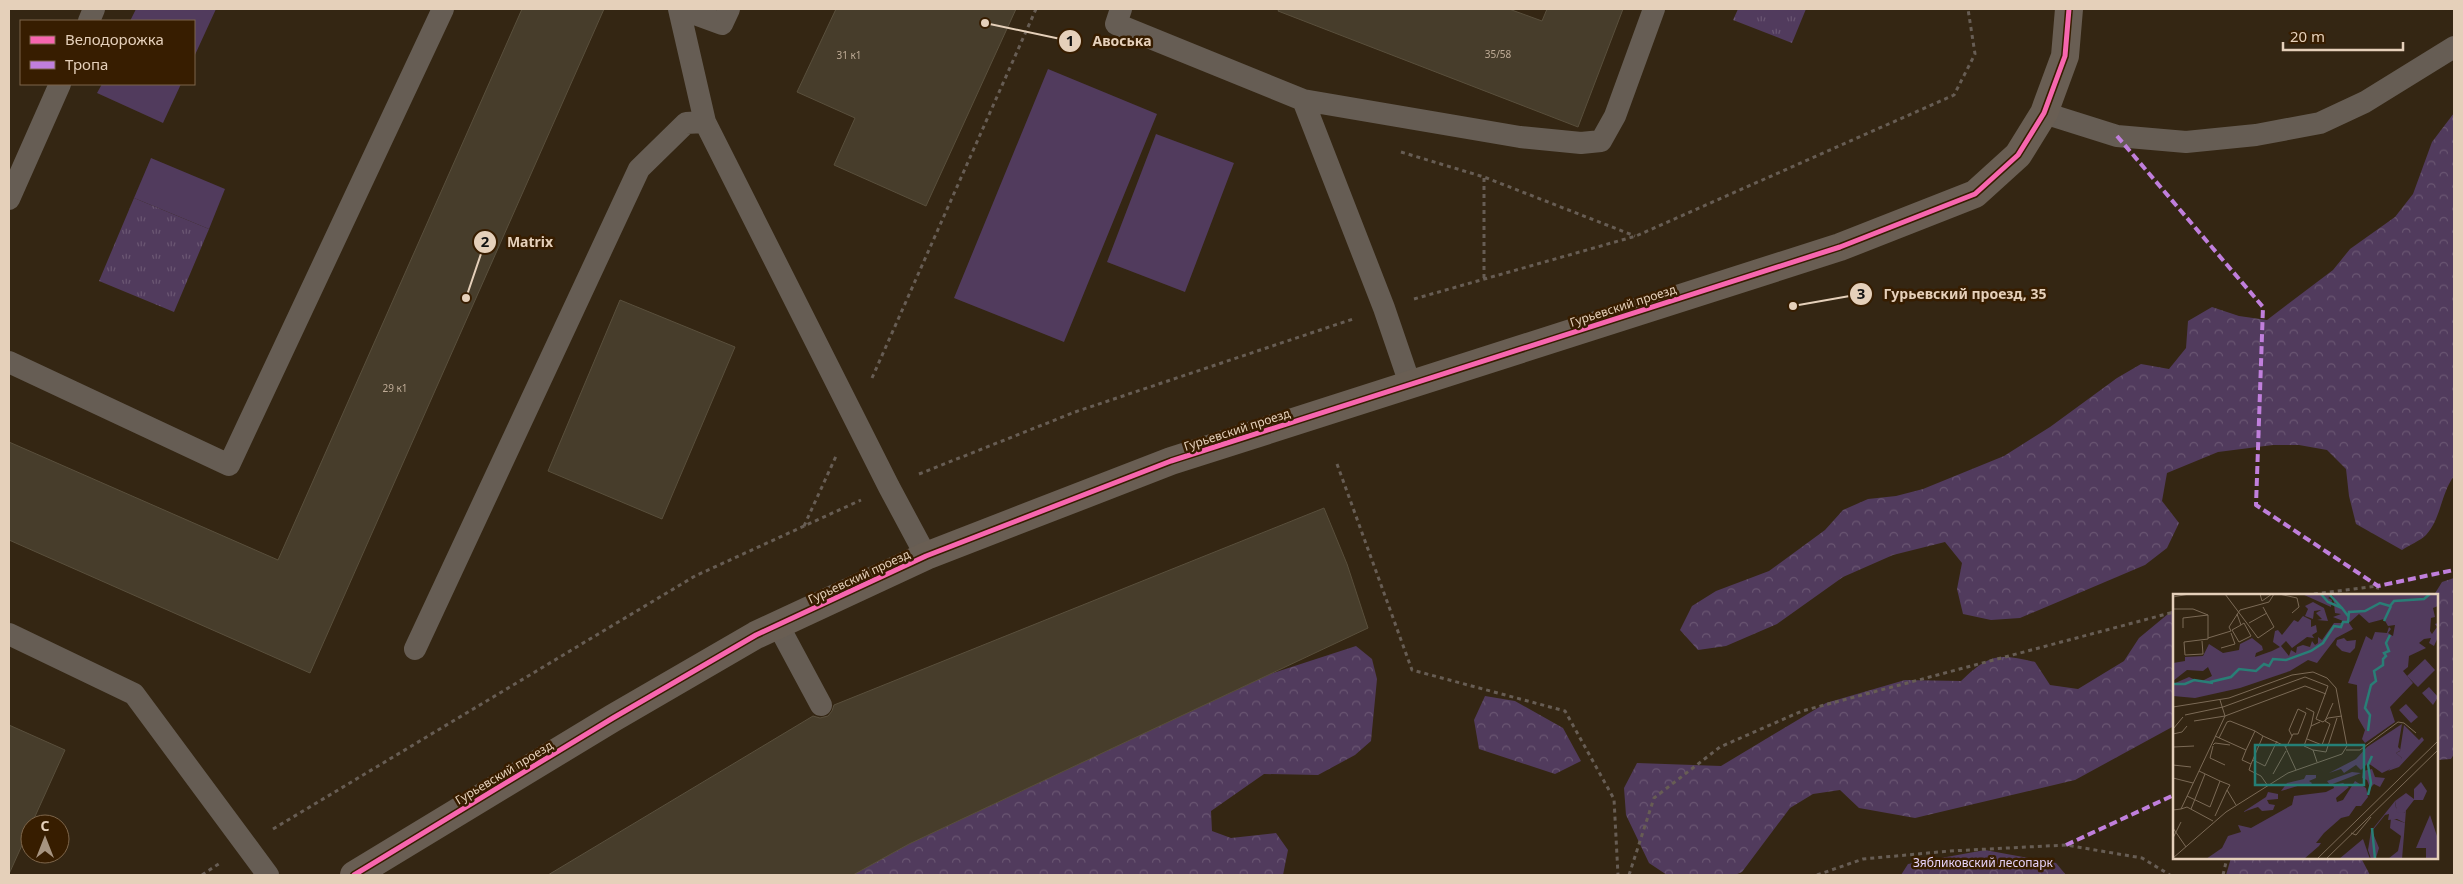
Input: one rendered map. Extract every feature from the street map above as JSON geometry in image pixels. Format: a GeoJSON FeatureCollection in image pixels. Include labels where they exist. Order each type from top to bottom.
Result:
{"type":"FeatureCollection","features":[{"type":"Feature","properties":{"kind":"street","name":"Гурьевский проезд"},"geometry":{"type":"LineString","coordinates":[[354,875],[613,718],[756,635],[926,556],[1171,461],[1840,247],[1975,194],[2018,155],[2044,113],[2065,56],[2069,9]]}},
{"type":"Feature","properties":{"kind":"lane"},"geometry":{"type":"LineString","coordinates":[[9,362],[229,465],[443,9]]}},
{"type":"Feature","properties":{"kind":"lane"},"geometry":{"type":"LineString","coordinates":[[680,9],[722,24],[729,9]]}},
{"type":"Feature","properties":{"kind":"lane"},"geometry":{"type":"LineString","coordinates":[[680,9],[705,122],[889,487],[926,556]]}},
{"type":"Feature","properties":{"kind":"lane"},"geometry":{"type":"LineString","coordinates":[[1121,9],[1116,24],[1303,100],[1520,138],[1581,144],[1601,142],[1615,116],[1654,9]]}},
{"type":"Feature","properties":{"kind":"lane"},"geometry":{"type":"LineString","coordinates":[[2044,113],[2117,136],[2186,142],[2256,136],[2320,123],[2366,102],[2454,47]]}},
{"type":"Feature","properties":{"kind":"lane"},"geometry":{"type":"LineString","coordinates":[[9,199],[60,85]]}},
{"type":"Feature","properties":{"kind":"lane"},"geometry":{"type":"LineString","coordinates":[[1303,100],[1384,308],[1410,384]]}},
{"type":"Feature","properties":{"kind":"lane"},"geometry":{"type":"LineString","coordinates":[[415,649],[639,169],[686,123],[705,122]]}},
{"type":"Feature","properties":{"kind":"lane"},"geometry":{"type":"LineString","coordinates":[[778,625],[821,705]]}},
{"type":"Feature","properties":{"kind":"lane"},"geometry":{"type":"LineString","coordinates":[[9,634],[134,694],[268,875]]}},
{"type":"Feature","properties":{"kind":"path"},"geometry":{"type":"LineString","coordinates":[[803,526],[854,418],[1036,9]]}},
{"type":"Feature","properties":{"kind":"path"},"geometry":{"type":"LineString","coordinates":[[202,875],[246,845],[694,576],[889,487],[1075,412],[1384,308],[1636,236],[1954,95],[1975,54],[1968,9]]}},
{"type":"Feature","properties":{"kind":"path"},"geometry":{"type":"LineString","coordinates":[[1398,151],[1484,177],[1636,236]]}},
{"type":"Feature","properties":{"kind":"path"},"geometry":{"type":"LineString","coordinates":[[1484,177],[1484,278]]}},
{"type":"Feature","properties":{"kind":"path"},"geometry":{"type":"LineString","coordinates":[[1337,464],[1412,670],[1565,711],[1614,799],[1618,875]]}},
{"type":"Feature","properties":{"kind":"path"},"geometry":{"type":"LineString","coordinates":[[2314,594],[2378,586],[2376,594]]}},
{"type":"Feature","properties":{"kind":"path"},"geometry":{"type":"LineString","coordinates":[[1629,875],[1654,798],[1720,747],[1802,711],[2173,612]]}},
{"type":"Feature","properties":{"kind":"path"},"geometry":{"type":"LineString","coordinates":[[1817,875],[1863,859],[1950,851],[2066,845],[2142,858],[2170,875]]}},
{"type":"Feature","properties":{"kind":"path"},"geometry":{"type":"LineString","coordinates":[[2223,875],[2227,859]]}},
{"type":"Feature","properties":{"kind":"green space"},"geometry":{"type":"Polygon","coordinates":[[[136,9],[216,9],[195,55],[195,20],[130,20],[136,9]]]}},
{"type":"Feature","properties":{"kind":"green space"},"geometry":{"type":"Polygon","coordinates":[[[1738,9],[1806,9],[1792,43],[1733,20],[1738,9]]]}},
{"type":"Feature","properties":{"kind":"green space"},"geometry":{"type":"Polygon","coordinates":[[[1048,69],[1157,114],[1064,342],[954,298],[1048,69]]]}},
{"type":"Feature","properties":{"kind":"green space"},"geometry":{"type":"Polygon","coordinates":[[[101,85],[181,85],[163,123],[97,93],[101,85]]]}},
{"type":"Feature","properties":{"kind":"green space"},"geometry":{"type":"Polygon","coordinates":[[[2454,113],[2454,476],[2446,490],[2431,529],[2421,539],[2402,550],[2356,524],[2349,496],[2346,469],[2327,450],[2299,445],[2273,445],[2218,452],[2167,473],[2162,501],[2179,523],[2167,548],[2145,565],[2020,618],[1991,620],[1963,614],[1957,589],[1962,563],[1945,542],[1893,555],[1843,577],[1777,624],[1726,646],[1698,650],[1680,630],[1692,606],[1716,591],[1769,571],[1825,530],[1843,510],[1868,499],[1896,496],[1923,489],[2004,456],[2050,427],[2117,378],[2141,364],[2169,369],[2186,348],[2188,321],[2212,307],[2239,316],[2267,320],[2333,270],[2350,249],[2395,217],[2413,194],[2432,142],[2454,113]]]}},
{"type":"Feature","properties":{"kind":"green space"},"geometry":{"type":"Polygon","coordinates":[[[1156,134],[1234,163],[1185,292],[1107,262],[1156,134]]]}},
{"type":"Feature","properties":{"kind":"green space"},"geometry":{"type":"Polygon","coordinates":[[[151,158],[225,189],[209,229],[134,198],[151,158]]]}},
{"type":"Feature","properties":{"kind":"green space"},"geometry":{"type":"Polygon","coordinates":[[[134,198],[209,229],[174,312],[99,281],[134,198]]]}},
{"type":"Feature","properties":{"kind":"green space"},"geometry":{"type":"Polygon","coordinates":[[[2454,578],[2454,754],[2451,759],[2438,760],[2438,594],[2435,594],[2442,582],[2454,578]]]}},
{"type":"Feature","properties":{"kind":"green space"},"geometry":{"type":"Polygon","coordinates":[[[2173,610],[2173,727],[2075,780],[1915,818],[1859,808],[1840,790],[1813,794],[1790,808],[1742,872],[1735,875],[1667,875],[1649,863],[1626,815],[1624,788],[1637,763],[1721,766],[1826,703],[1905,680],[1961,681],[1979,665],[1995,658],[2012,657],[2035,662],[2050,685],[2078,689],[2124,661],[2139,638],[2173,610]]]}},
{"type":"Feature","properties":{"kind":"green space"},"geometry":{"type":"Polygon","coordinates":[[[1356,646],[1372,659],[1377,679],[1371,741],[1355,755],[1318,775],[1264,774],[1211,811],[1212,831],[1231,838],[1276,833],[1288,850],[1283,875],[718,875],[724,851],[1356,646]]]}},
{"type":"Feature","properties":{"kind":"green space"},"geometry":{"type":"Polygon","coordinates":[[[1485,696],[1515,701],[1563,728],[1581,761],[1555,774],[1479,749],[1474,720],[1485,696]]]}},
{"type":"Feature","properties":{"kind":"green space","name":"Зябликовский лесопарк"},"geometry":{"type":"Polygon","coordinates":[[[1985,850],[2056,863],[2066,875],[1901,875],[1908,864],[1985,850]]]}},
{"type":"Feature","properties":{"kind":"green space"},"geometry":{"type":"Polygon","coordinates":[[[2231,859],[2362,859],[2370,875],[2226,875],[2231,859]]]}},
{"type":"Feature","properties":{"kind":"building"},"geometry":{"type":"Polygon","coordinates":[[[522,9],[604,9],[310,673],[9,540],[9,442],[278,560],[522,9]]]}},
{"type":"Feature","properties":{"kind":"building"},"geometry":{"type":"Polygon","coordinates":[[[836,9],[1016,9],[926,206],[834,165],[855,118],[797,92],[836,9]]]}},
{"type":"Feature","properties":{"kind":"building"},"geometry":{"type":"Polygon","coordinates":[[[1279,9],[1509,9],[1542,21],[1547,9],[1623,9],[1578,127],[1278,11],[1279,9]]]}},
{"type":"Feature","properties":{"kind":"building"},"geometry":{"type":"Polygon","coordinates":[[[620,300],[735,347],[662,519],[548,471],[620,300]]]}},
{"type":"Feature","properties":{"kind":"building"},"geometry":{"type":"Polygon","coordinates":[[[1324,508],[1347,564],[1368,628],[909,844],[853,875],[548,875],[813,716],[820,718],[828,716],[834,705],[1324,508]]]}},
{"type":"Feature","properties":{"kind":"building"},"geometry":{"type":"Polygon","coordinates":[[[9,725],[65,750],[36,814],[20,814],[20,850],[9,874],[9,725]]]}},
{"type":"Feature","properties":{"kind":"marked path"},"geometry":{"type":"LineString","coordinates":[[2117,136],[2263,307],[2256,505],[2378,586],[2454,570]]}},
{"type":"Feature","properties":{"kind":"marked path"},"geometry":{"type":"LineString","coordinates":[[2066,845],[2173,795]]}},
{"type":"Feature","properties":{"kind":"cycle path"},"geometry":{"type":"LineString","coordinates":[[354,875],[613,718],[756,635],[926,556],[1171,461],[1840,247],[1975,194],[2018,155],[2044,113],[2065,56],[2069,9]]}},
{"type":"Feature","properties":{"kind":"place","name":"Авоська"},"geometry":{"type":"Point","coordinates":[985,23]}},
{"type":"Feature","properties":{"kind":"place","name":"Matrix"},"geometry":{"type":"Point","coordinates":[466,298]}},
{"type":"Feature","properties":{"kind":"place","name":"Гурьевский проезд, 35"},"geometry":{"type":"Point","coordinates":[1793,306]}}]}
